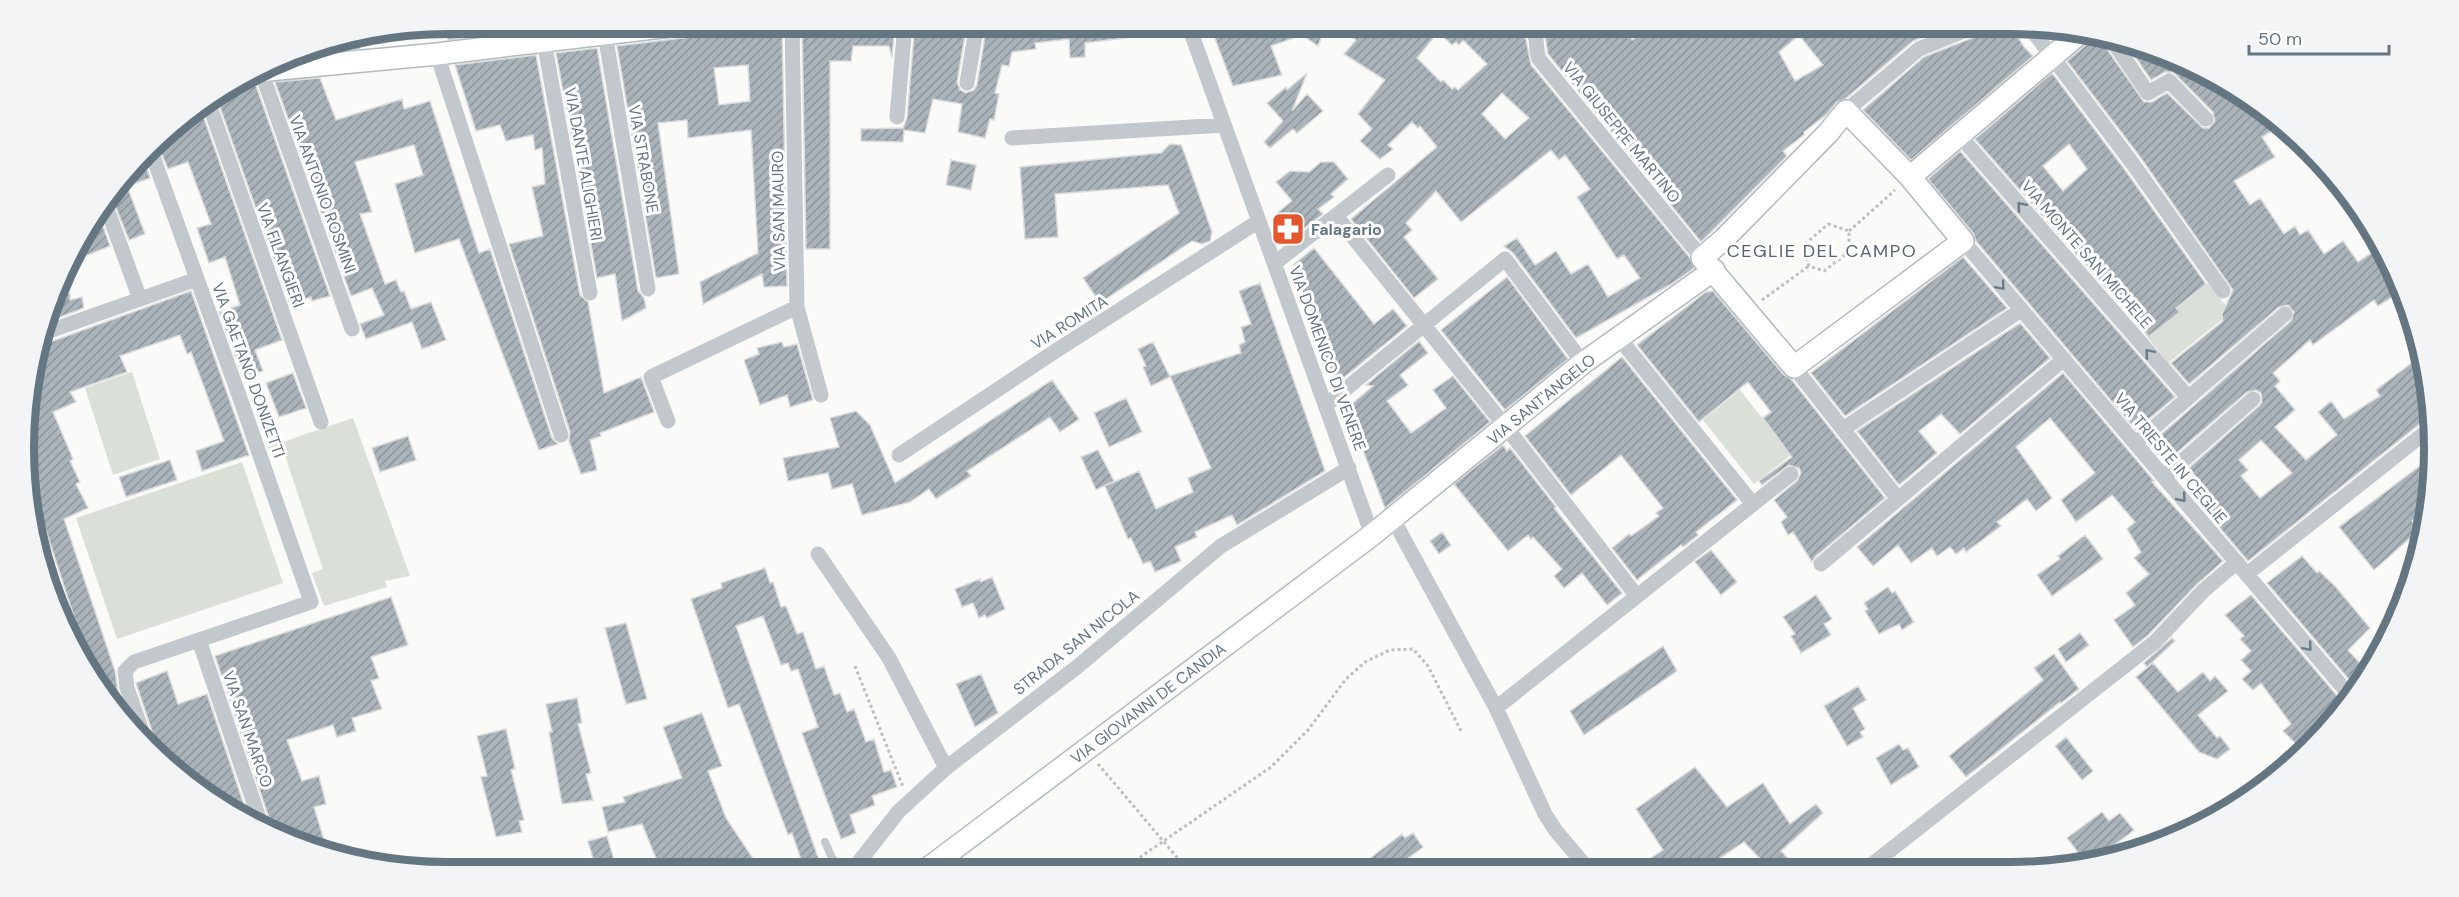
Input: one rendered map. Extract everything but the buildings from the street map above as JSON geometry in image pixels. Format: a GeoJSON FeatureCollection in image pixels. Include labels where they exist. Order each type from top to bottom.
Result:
{"type":"FeatureCollection","features":[{"type":"Feature","properties":{"kind":"street"},"geometry":{"type":"LineString","coordinates":[[283,69],[544,42],[561,34]]}},
{"type":"Feature","properties":{"kind":"street","name":"VIA STRABONE"},"geometry":{"type":"LineString","coordinates":[[605,34],[648,289]]}},
{"type":"Feature","properties":{"kind":"street","name":"VIA SAN MAURO"},"geometry":{"type":"LineString","coordinates":[[792,34],[797,307],[821,395]]}},
{"type":"Feature","properties":{"kind":"street"},"geometry":{"type":"LineString","coordinates":[[897,117],[904,34]]}},
{"type":"Feature","properties":{"kind":"street"},"geometry":{"type":"LineString","coordinates":[[967,83],[975,34]]}},
{"type":"Feature","properties":{"kind":"street","name":"VIA DOMENICO DI VENERE"},"geometry":{"type":"LineString","coordinates":[[1192,34],[1372,535]]}},
{"type":"Feature","properties":{"kind":"street","name":"VIA GIUSEPPE MARTINO"},"geometry":{"type":"LineString","coordinates":[[1535,34],[1539,59],[1708,264]]}},
{"type":"Feature","properties":{"kind":"street"},"geometry":{"type":"LineString","coordinates":[[1794,364],[1963,241],[1910,177],[1846,111],[1919,49],[1956,34]]}},
{"type":"Feature","properties":{"kind":"street"},"geometry":{"type":"LineString","coordinates":[[2036,35],[2133,164],[2223,291]]}},
{"type":"Feature","properties":{"kind":"street"},"geometry":{"type":"LineString","coordinates":[[1910,177],[2073,39]]}},
{"type":"Feature","properties":{"kind":"street","name":"VIA DANTE ALIGHIERI"},"geometry":{"type":"LineString","coordinates":[[544,42],[590,293]]}},
{"type":"Feature","properties":{"kind":"street"},"geometry":{"type":"LineString","coordinates":[[351,46],[357,63]]}},
{"type":"Feature","properties":{"kind":"street"},"geometry":{"type":"LineString","coordinates":[[2118,49],[2148,93],[2169,81],[2206,119]]}},
{"type":"Feature","properties":{"kind":"street"},"geometry":{"type":"LineString","coordinates":[[438,54],[561,435]]}},
{"type":"Feature","properties":{"kind":"street","name":"VIA ANTONIO ROSMINI"},"geometry":{"type":"LineString","coordinates":[[262,79],[352,329]]}},
{"type":"Feature","properties":{"kind":"street","name":"VIA FILANGIERI"},"geometry":{"type":"LineString","coordinates":[[211,109],[321,422]]}},
{"type":"Feature","properties":{"kind":"street","name":"VIA SANT'ANGELO"},"geometry":{"type":"LineString","coordinates":[[1372,535],[1708,264],[1756,206],[1828,133],[1846,111]]}},
{"type":"Feature","properties":{"kind":"street"},"geometry":{"type":"LineString","coordinates":[[1012,138],[1224,125]]}},
{"type":"Feature","properties":{"kind":"street"},"geometry":{"type":"LineString","coordinates":[[1794,364],[1950,242],[1893,170],[1850,125],[1834,137],[1716,262],[1843,429],[1898,499]]}},
{"type":"Feature","properties":{"kind":"street","name":"VIA MONTE SAN MICHELE"},"geometry":{"type":"LineString","coordinates":[[1959,135],[2188,397]]}},
{"type":"Feature","properties":{"kind":"street","name":"VIA GAETANO DONIZETTI"},"geometry":{"type":"LineString","coordinates":[[154,158],[310,602],[199,640]]}},
{"type":"Feature","properties":{"kind":"street"},"geometry":{"type":"LineString","coordinates":[[1275,263],[1388,175]]}},
{"type":"Feature","properties":{"kind":"street"},"geometry":{"type":"LineString","coordinates":[[108,212],[140,299]]}},
{"type":"Feature","properties":{"kind":"street"},"geometry":{"type":"LineString","coordinates":[[1336,216],[1506,427],[1636,595]]}},
{"type":"Feature","properties":{"kind":"street","name":"VIA ROMITA"},"geometry":{"type":"LineString","coordinates":[[899,455],[1054,352],[1259,221]]}},
{"type":"Feature","properties":{"kind":"street","name":"VIA TRIESTE IN CEGLIE"},"geometry":{"type":"LineString","coordinates":[[1963,241],[2346,691]]}},
{"type":"Feature","properties":{"kind":"street"},"geometry":{"type":"LineString","coordinates":[[1326,405],[1505,259],[1583,363]]}},
{"type":"Feature","properties":{"kind":"street"},"geometry":{"type":"LineString","coordinates":[[1708,264],[1794,364]]}},
{"type":"Feature","properties":{"kind":"street"},"geometry":{"type":"LineString","coordinates":[[52,330],[197,279]]}},
{"type":"Feature","properties":{"kind":"street"},"geometry":{"type":"LineString","coordinates":[[668,421],[651,377],[797,307]]}},
{"type":"Feature","properties":{"kind":"street"},"geometry":{"type":"LineString","coordinates":[[1843,429],[2021,310]]}},
{"type":"Feature","properties":{"kind":"street"},"geometry":{"type":"LineString","coordinates":[[2136,444],[2285,314]]}},
{"type":"Feature","properties":{"kind":"street"},"geometry":{"type":"LineString","coordinates":[[1619,338],[1753,504]]}},
{"type":"Feature","properties":{"kind":"street"},"geometry":{"type":"LineString","coordinates":[[1821,564],[2064,359]]}},
{"type":"Feature","properties":{"kind":"street"},"geometry":{"type":"LineString","coordinates":[[2164,477],[2253,399]]}},
{"type":"Feature","properties":{"kind":"street"},"geometry":{"type":"LineString","coordinates":[[1875,862],[2155,642],[2203,591],[2242,568],[2424,433]]}},
{"type":"Feature","properties":{"kind":"street","name":"STRADA SAN NICOLA"},"geometry":{"type":"LineString","coordinates":[[856,862],[909,801],[946,768],[1077,667],[1221,546],[1349,468]]}},
{"type":"Feature","properties":{"kind":"street"},"geometry":{"type":"LineString","coordinates":[[1496,708],[1791,474]]}},
{"type":"Feature","properties":{"kind":"street"},"geometry":{"type":"LineString","coordinates":[[1393,519],[1496,708],[1545,814],[1582,862]]}},
{"type":"Feature","properties":{"kind":"street","name":"VIA GIOVANNI DE CANDIA"},"geometry":{"type":"LineString","coordinates":[[936,862],[1372,535]]}},
{"type":"Feature","properties":{"kind":"street"},"geometry":{"type":"LineString","coordinates":[[818,554],[889,658],[946,768]]}},
{"type":"Feature","properties":{"kind":"street"},"geometry":{"type":"LineString","coordinates":[[138,722],[127,688],[125,671],[134,662],[199,640]]}},
{"type":"Feature","properties":{"kind":"street","name":"VIA SAN MARCO"},"geometry":{"type":"LineString","coordinates":[[199,640],[258,816]]}},
{"type":"Feature","properties":{"kind":"lane"},"geometry":{"type":"LineString","coordinates":[[825,842],[836,862]]}},
{"type":"Feature","properties":{"kind":"path"},"geometry":{"type":"LineString","coordinates":[[1809,266],[1824,271],[1849,252],[1849,231],[1910,177]]}},
{"type":"Feature","properties":{"kind":"path"},"geometry":{"type":"LineString","coordinates":[[1809,266],[1803,246],[1828,224],[1849,231]]}},
{"type":"Feature","properties":{"kind":"path"},"geometry":{"type":"LineString","coordinates":[[1748,310],[1809,266]]}},
{"type":"Feature","properties":{"kind":"path"},"geometry":{"type":"LineString","coordinates":[[1135,862],[1271,767],[1308,730],[1346,680],[1365,662],[1390,650],[1413,649],[1428,666],[1461,731]]}},
{"type":"Feature","properties":{"kind":"path"},"geometry":{"type":"LineString","coordinates":[[855,666],[909,801]]}},
{"type":"Feature","properties":{"kind":"path"},"geometry":{"type":"LineString","coordinates":[[1086,750],[1181,862]]}},
{"type":"Feature","properties":{"kind":"shaded area"},"geometry":{"type":"Polygon","coordinates":[[[2208,283],[2231,312],[2168,363],[2145,334],[2208,283]]]}},
{"type":"Feature","properties":{"kind":"shaded area"},"geometry":{"type":"Polygon","coordinates":[[[132,372],[160,459],[113,475],[85,388],[132,372]]]}},
{"type":"Feature","properties":{"kind":"shaded area"},"geometry":{"type":"Polygon","coordinates":[[[1740,390],[1791,455],[1754,484],[1703,420],[1740,390]]]}},
{"type":"Feature","properties":{"kind":"shaded area"},"geometry":{"type":"Polygon","coordinates":[[[353,418],[410,576],[385,581],[387,587],[324,606],[312,573],[323,569],[285,456],[273,460],[268,447],[353,418]]]}},
{"type":"Feature","properties":{"kind":"shaded area"},"geometry":{"type":"Polygon","coordinates":[[[242,462],[283,583],[117,639],[76,518],[242,462]]]}},
{"type":"Feature","properties":{"kind":"place","name":"Falagario"},"geometry":{"type":"Point","coordinates":[1288,229]}},
{"type":"Feature","properties":{"kind":"district","name":"CEGLIE DEL CAMPO"},"geometry":{"type":"Point","coordinates":[1822,251]}}]}
